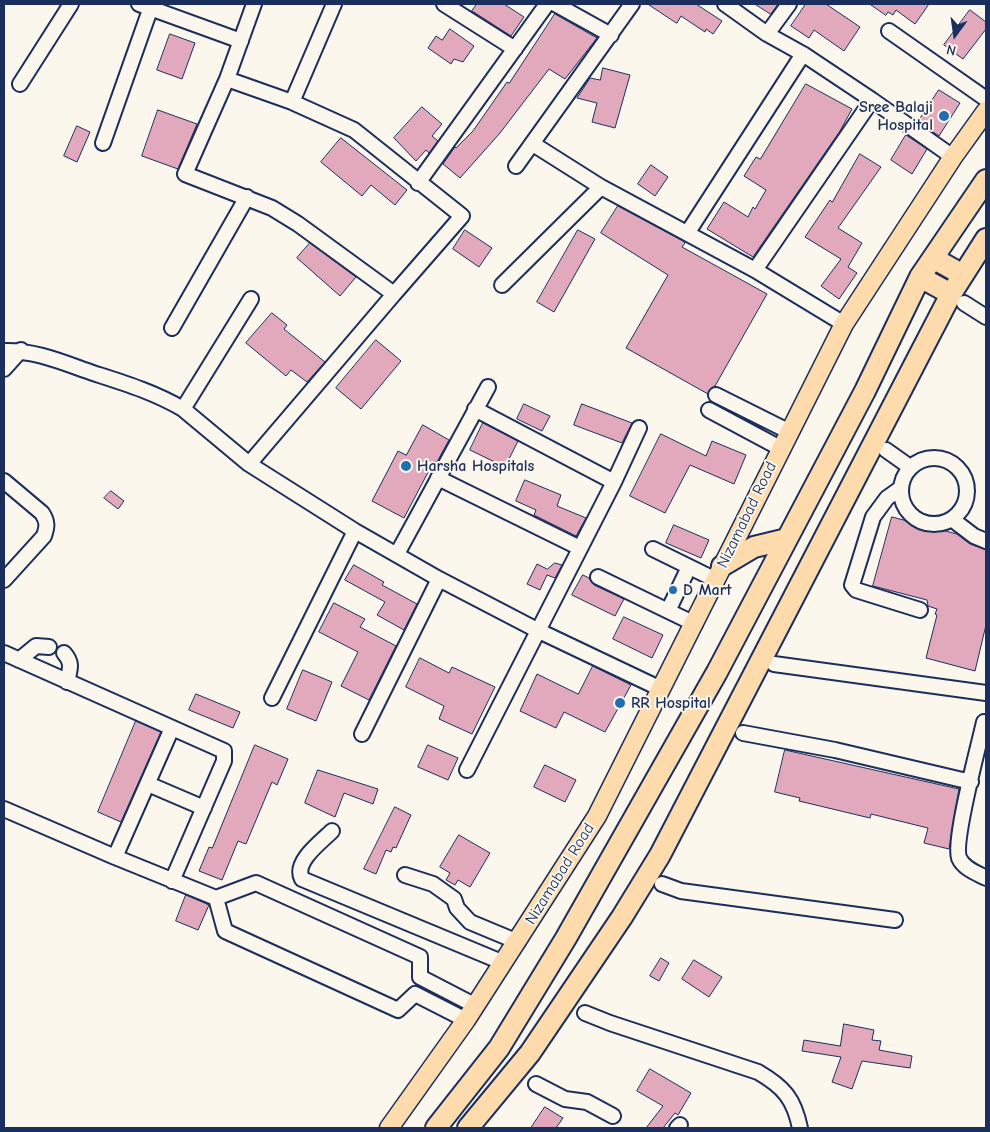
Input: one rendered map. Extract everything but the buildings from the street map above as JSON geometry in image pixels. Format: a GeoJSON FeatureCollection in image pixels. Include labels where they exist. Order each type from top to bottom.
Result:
{"type":"FeatureCollection","features":[{"type":"Feature","properties":{"kind":"highway"},"geometry":{"type":"LineString","coordinates":[[436,1128],[499,1048],[566,938],[699,706],[865,391],[920,277],[986,180]]}},
{"type":"Feature","properties":{"kind":"highway"},"geometry":{"type":"LineString","coordinates":[[468,1128],[530,1053],[622,917],[660,855],[957,299],[963,275],[986,239]]}},
{"type":"Feature","properties":{"kind":"highway"},"geometry":{"type":"LineString","coordinates":[[933,258],[963,275]]}},
{"type":"Feature","properties":{"kind":"highway"},"geometry":{"type":"LineString","coordinates":[[920,277],[957,299]]}},
{"type":"Feature","properties":{"kind":"highway"},"geometry":{"type":"LineString","coordinates":[[719,573],[754,547],[787,539]]}},
{"type":"Feature","properties":{"kind":"main road","name":"Nizamabad Road"},"geometry":{"type":"LineString","coordinates":[[389,1128],[471,1013],[597,816],[694,624],[788,431],[844,324],[953,157],[986,111]]}},
{"type":"Feature","properties":{"kind":"street"},"geometry":{"type":"LineString","coordinates":[[20,84],[71,4]]}},
{"type":"Feature","properties":{"kind":"street"},"geometry":{"type":"LineString","coordinates":[[254,4],[227,79],[185,174],[247,197],[298,224],[394,294]]}},
{"type":"Feature","properties":{"kind":"street"},"geometry":{"type":"LineString","coordinates":[[292,102],[334,4]]}},
{"type":"Feature","properties":{"kind":"street"},"geometry":{"type":"LineString","coordinates":[[444,4],[514,49]]}},
{"type":"Feature","properties":{"kind":"street"},"geometry":{"type":"LineString","coordinates":[[418,183],[548,4]]}},
{"type":"Feature","properties":{"kind":"street"},"geometry":{"type":"LineString","coordinates":[[555,4],[611,35]]}},
{"type":"Feature","properties":{"kind":"street"},"geometry":{"type":"LineString","coordinates":[[516,166],[632,4]]}},
{"type":"Feature","properties":{"kind":"street"},"geometry":{"type":"LineString","coordinates":[[725,4],[767,34],[803,54],[872,100],[953,157]]}},
{"type":"Feature","properties":{"kind":"street"},"geometry":{"type":"LineString","coordinates":[[767,34],[790,4]]}},
{"type":"Feature","properties":{"kind":"street"},"geometry":{"type":"LineString","coordinates":[[104,143],[147,5],[240,42]]}},
{"type":"Feature","properties":{"kind":"street"},"geometry":{"type":"LineString","coordinates":[[888,31],[986,99]]}},
{"type":"Feature","properties":{"kind":"street"},"geometry":{"type":"LineString","coordinates":[[688,232],[803,54]]}},
{"type":"Feature","properties":{"kind":"street"},"geometry":{"type":"LineString","coordinates":[[227,79],[292,102],[354,130],[418,183],[462,216],[249,464]]}},
{"type":"Feature","properties":{"kind":"street"},"geometry":{"type":"LineString","coordinates":[[755,270],[872,100]]}},
{"type":"Feature","properties":{"kind":"street"},"geometry":{"type":"LineString","coordinates":[[533,144],[601,187],[688,232],[844,324]]}},
{"type":"Feature","properties":{"kind":"street"},"geometry":{"type":"LineString","coordinates":[[502,286],[601,187]]}},
{"type":"Feature","properties":{"kind":"street"},"geometry":{"type":"LineString","coordinates":[[172,328],[247,197]]}},
{"type":"Feature","properties":{"kind":"street"},"geometry":{"type":"LineString","coordinates":[[183,409],[251,299]]}},
{"type":"Feature","properties":{"kind":"street"},"geometry":{"type":"LineString","coordinates":[[957,299],[986,317]]}},
{"type":"Feature","properties":{"kind":"street"},"geometry":{"type":"LineString","coordinates":[[4,369],[21,350]]}},
{"type":"Feature","properties":{"kind":"street"},"geometry":{"type":"LineString","coordinates":[[4,351],[21,350],[48,357],[150,392],[183,409],[249,464],[355,531],[439,579],[537,630],[661,689]]}},
{"type":"Feature","properties":{"kind":"street"},"geometry":{"type":"LineString","coordinates":[[397,554],[488,387]]}},
{"type":"Feature","properties":{"kind":"street"},"geometry":{"type":"LineString","coordinates":[[716,395],[788,431]]}},
{"type":"Feature","properties":{"kind":"street"},"geometry":{"type":"LineString","coordinates":[[475,409],[614,482]]}},
{"type":"Feature","properties":{"kind":"street"},"geometry":{"type":"LineString","coordinates":[[709,410],[780,448]]}},
{"type":"Feature","properties":{"kind":"street"},"geometry":{"type":"LineString","coordinates":[[467,770],[614,482],[639,428]]}},
{"type":"Feature","properties":{"kind":"street"},"geometry":{"type":"LineString","coordinates":[[886,450],[910,467]]}},
{"type":"Feature","properties":{"kind":"street"},"geometry":{"type":"LineString","coordinates":[[935,458],[947,460],[958,467],[965,477],[968,489],[967,501],[962,512],[952,520],[935,524],[917,520],[908,511],[902,500],[901,488],[910,467],[923,460],[935,458]]}},
{"type":"Feature","properties":{"kind":"street"},"geometry":{"type":"LineString","coordinates":[[438,478],[580,548]]}},
{"type":"Feature","properties":{"kind":"street"},"geometry":{"type":"LineString","coordinates":[[4,481],[42,513],[47,520],[44,536],[4,580]]}},
{"type":"Feature","properties":{"kind":"street"},"geometry":{"type":"LineString","coordinates":[[901,488],[887,498],[873,518],[852,585],[856,590],[920,610]]}},
{"type":"Feature","properties":{"kind":"street"},"geometry":{"type":"LineString","coordinates":[[952,520],[974,536],[986,541]]}},
{"type":"Feature","properties":{"kind":"street"},"geometry":{"type":"LineString","coordinates":[[272,698],[355,531]]}},
{"type":"Feature","properties":{"kind":"street"},"geometry":{"type":"LineString","coordinates":[[653,549],[689,567],[719,573]]}},
{"type":"Feature","properties":{"kind":"street"},"geometry":{"type":"LineString","coordinates":[[668,611],[689,567]]}},
{"type":"Feature","properties":{"kind":"street"},"geometry":{"type":"LineString","coordinates":[[598,577],[694,624]]}},
{"type":"Feature","properties":{"kind":"street"},"geometry":{"type":"LineString","coordinates":[[362,734],[439,579]]}},
{"type":"Feature","properties":{"kind":"street"},"geometry":{"type":"LineString","coordinates":[[20,660],[36,646],[49,647]]}},
{"type":"Feature","properties":{"kind":"street"},"geometry":{"type":"LineString","coordinates":[[4,653],[224,751],[224,761],[172,881]]}},
{"type":"Feature","properties":{"kind":"street"},"geometry":{"type":"LineString","coordinates":[[64,653],[70,660],[71,666],[67,682]]}},
{"type":"Feature","properties":{"kind":"street"},"geometry":{"type":"LineString","coordinates":[[774,664],[986,693]]}},
{"type":"Feature","properties":{"kind":"street"},"geometry":{"type":"LineString","coordinates":[[984,722],[961,827],[960,858],[969,870],[986,878]]}},
{"type":"Feature","properties":{"kind":"street"},"geometry":{"type":"LineString","coordinates":[[115,857],[172,728]]}},
{"type":"Feature","properties":{"kind":"street"},"geometry":{"type":"LineString","coordinates":[[743,733],[835,750],[972,782]]}},
{"type":"Feature","properties":{"kind":"street"},"geometry":{"type":"LineString","coordinates":[[148,784],[204,808]]}},
{"type":"Feature","properties":{"kind":"street"},"geometry":{"type":"LineString","coordinates":[[4,809],[216,898],[256,883],[420,957],[420,977],[471,1013]]}},
{"type":"Feature","properties":{"kind":"street"},"geometry":{"type":"LineString","coordinates":[[332,831],[303,863],[300,872],[302,879],[504,963]]}},
{"type":"Feature","properties":{"kind":"street"},"geometry":{"type":"LineString","coordinates":[[405,875],[433,884],[454,899],[456,908],[470,922],[518,942]]}},
{"type":"Feature","properties":{"kind":"street"},"geometry":{"type":"LineString","coordinates":[[662,884],[681,891],[895,920]]}},
{"type":"Feature","properties":{"kind":"street"},"geometry":{"type":"LineString","coordinates":[[216,898],[225,931],[398,1010],[415,994],[471,1013]]}},
{"type":"Feature","properties":{"kind":"street"},"geometry":{"type":"LineString","coordinates":[[585,1012],[610,1023],[758,1072],[776,1082],[796,1106],[800,1128]]}},
{"type":"Feature","properties":{"kind":"street"},"geometry":{"type":"LineString","coordinates":[[536,1084],[565,1099],[587,1102],[613,1116]]}},
{"type":"Feature","properties":{"kind":"place","name":"Sree Balaji Hospital"},"geometry":{"type":"Point","coordinates":[944,116]}},
{"type":"Feature","properties":{"kind":"place","name":"Harsha Hospitals"},"geometry":{"type":"Point","coordinates":[406,466]}},
{"type":"Feature","properties":{"kind":"place","name":"D Mart"},"geometry":{"type":"Point","coordinates":[673,590]}},
{"type":"Feature","properties":{"kind":"place","name":"RR Hospital"},"geometry":{"type":"Point","coordinates":[620,703]}}]}
